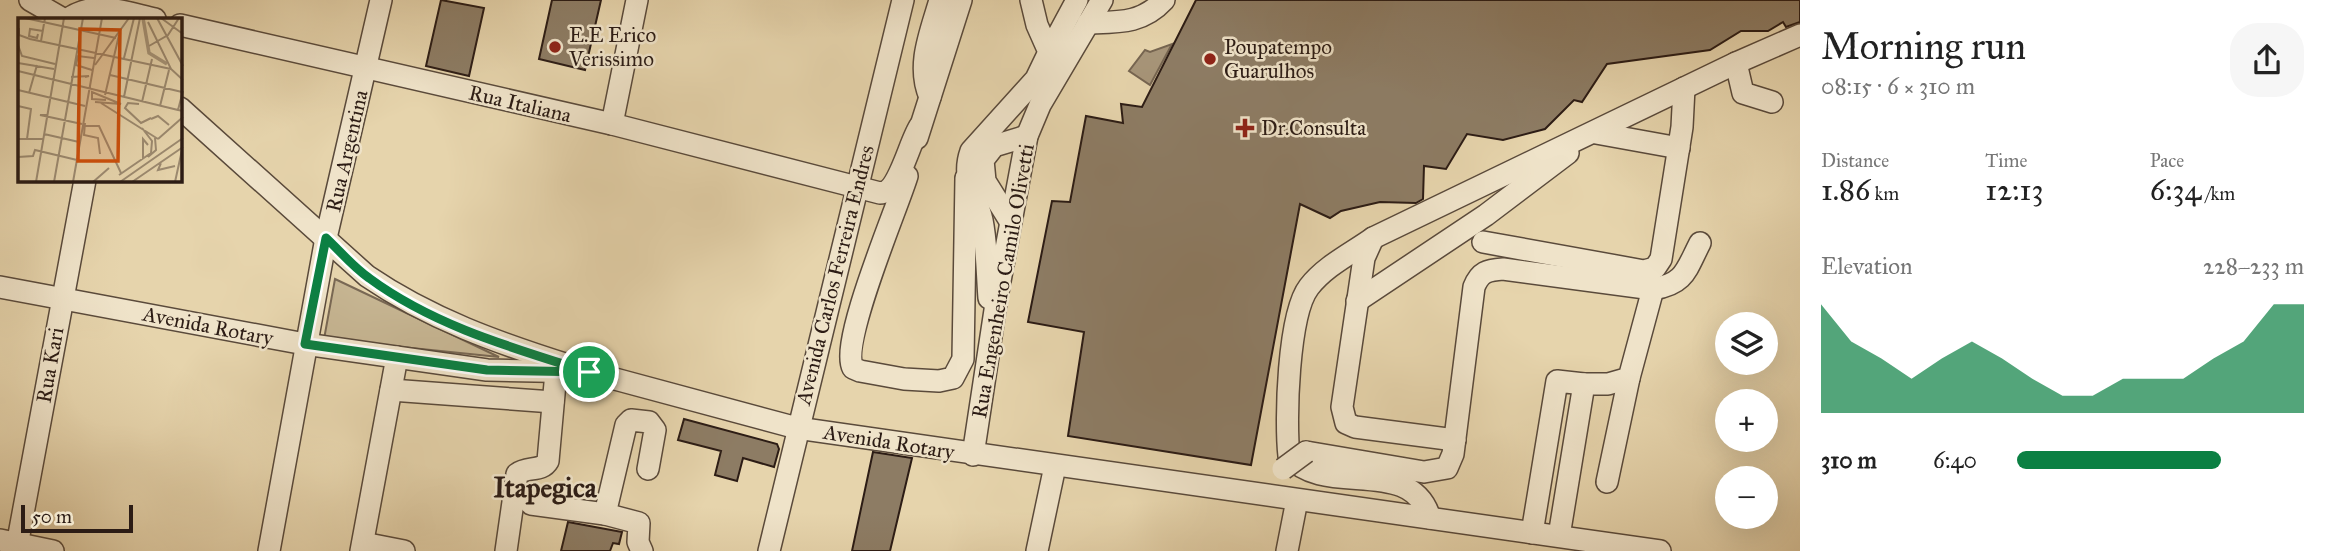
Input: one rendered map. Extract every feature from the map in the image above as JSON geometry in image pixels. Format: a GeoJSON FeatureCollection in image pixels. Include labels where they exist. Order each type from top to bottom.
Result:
{"type":"FeatureCollection","features":[{"type":"Feature","properties":{"kind":"street"},"geometry":{"type":"LineString","coordinates":[[30,0],[64,18]]}},
{"type":"Feature","properties":{"kind":"street","name":"Rua Argentina"},"geometry":{"type":"LineString","coordinates":[[268,551],[326,238],[381,0]]}},
{"type":"Feature","properties":{"kind":"street"},"geometry":{"type":"LineString","coordinates":[[612,124],[637,0]]}},
{"type":"Feature","properties":{"kind":"street","name":"Avenida Carlos Ferreira Endres"},"geometry":{"type":"LineString","coordinates":[[769,551],[902,0]]}},
{"type":"Feature","properties":{"kind":"street"},"geometry":{"type":"LineString","coordinates":[[930,97],[925,87],[924,59],[940,0]]}},
{"type":"Feature","properties":{"kind":"street"},"geometry":{"type":"LineString","coordinates":[[961,0],[920,126],[903,190],[858,312],[849,358],[853,368],[904,379],[939,381],[953,378],[957,373],[964,349],[966,165],[971,151],[1036,79],[1077,0]]}},
{"type":"Feature","properties":{"kind":"street"},"geometry":{"type":"LineString","coordinates":[[1031,0],[1037,25],[1049,52]]}},
{"type":"Feature","properties":{"kind":"street","name":"Rua Engenheiro Camilo Olivetti"},"geometry":{"type":"LineString","coordinates":[[973,455],[1010,221],[1027,136],[1040,104],[1102,0]]}},
{"type":"Feature","properties":{"kind":"street"},"geometry":{"type":"LineString","coordinates":[[1088,23],[1132,22],[1154,10],[1164,0]]}},
{"type":"Feature","properties":{"kind":"street"},"geometry":{"type":"LineString","coordinates":[[68,18],[93,7],[150,18]]}},
{"type":"Feature","properties":{"kind":"street","name":"Rua Italiana"},"geometry":{"type":"LineString","coordinates":[[182,25],[612,124],[880,193],[890,191],[920,126]]}},
{"type":"Feature","properties":{"kind":"street"},"geometry":{"type":"LineString","coordinates":[[1430,518],[1427,507],[1412,489],[1398,483],[1316,474],[1299,468],[1289,456],[1289,379],[1296,317],[1302,298],[1322,273],[1373,238],[1736,63],[1800,36]]}},
{"type":"Feature","properties":{"kind":"street"},"geometry":{"type":"LineString","coordinates":[[1736,63],[1743,93],[1773,102]]}},
{"type":"Feature","properties":{"kind":"street"},"geometry":{"type":"LineString","coordinates":[[1483,242],[1644,271],[1655,268],[1661,259],[1679,148],[1684,88]]}},
{"type":"Feature","properties":{"kind":"street"},"geometry":{"type":"LineString","coordinates":[[182,110],[367,276],[395,296],[495,342],[589,372]]}},
{"type":"Feature","properties":{"kind":"street"},"geometry":{"type":"LineString","coordinates":[[1010,221],[985,181],[984,160],[994,146],[1027,136]]}},
{"type":"Feature","properties":{"kind":"street"},"geometry":{"type":"LineString","coordinates":[[1588,136],[1679,148]]}},
{"type":"Feature","properties":{"kind":"street"},"geometry":{"type":"LineString","coordinates":[[1357,301],[1486,215],[1564,158],[1588,136]]}},
{"type":"Feature","properties":{"kind":"street"},"geometry":{"type":"LineString","coordinates":[[966,178],[981,217],[992,336]]}},
{"type":"Feature","properties":{"kind":"street","name":"Rua Kari"},"geometry":{"type":"LineString","coordinates":[[11,545],[85,182]]}},
{"type":"Feature","properties":{"kind":"street"},"geometry":{"type":"LineString","coordinates":[[1266,495],[1283,469],[1306,452],[1438,471],[1447,468],[1455,440],[1486,215]]}},
{"type":"Feature","properties":{"kind":"street"},"geometry":{"type":"LineString","coordinates":[[1373,238],[1364,258],[1357,301],[1342,407],[1346,423],[1355,427],[1455,440]]}},
{"type":"Feature","properties":{"kind":"street"},"geometry":{"type":"LineString","coordinates":[[1479,276],[1489,270],[1503,269],[1653,289],[1674,286],[1684,274],[1700,243]]}},
{"type":"Feature","properties":{"kind":"street","name":"Avenida Rotary"},"geometry":{"type":"LineString","coordinates":[[0,287],[305,344],[487,370],[589,372],[797,428],[1430,518],[1546,539],[1660,551]]}},
{"type":"Feature","properties":{"kind":"street"},"geometry":{"type":"LineString","coordinates":[[1607,482],[1629,378],[1653,289]]}},
{"type":"Feature","properties":{"kind":"street"},"geometry":{"type":"LineString","coordinates":[[487,370],[495,342]]}},
{"type":"Feature","properties":{"kind":"street"},"geometry":{"type":"LineString","coordinates":[[397,357],[362,547],[404,551]]}},
{"type":"Feature","properties":{"kind":"street"},"geometry":{"type":"LineString","coordinates":[[506,551],[515,480],[523,470],[541,468],[548,461],[556,372]]}},
{"type":"Feature","properties":{"kind":"street"},"geometry":{"type":"LineString","coordinates":[[1546,539],[1584,384],[1608,384],[1629,378]]}},
{"type":"Feature","properties":{"kind":"street"},"geometry":{"type":"LineString","coordinates":[[391,390],[553,402]]}},
{"type":"Feature","properties":{"kind":"street"},"geometry":{"type":"LineString","coordinates":[[605,514],[626,425],[631,420],[649,422],[655,430],[648,469]]}},
{"type":"Feature","properties":{"kind":"street"},"geometry":{"type":"LineString","coordinates":[[1037,551],[1055,466]]}},
{"type":"Feature","properties":{"kind":"street"},"geometry":{"type":"LineString","coordinates":[[1287,551],[1297,500]]}},
{"type":"Feature","properties":{"kind":"street"},"geometry":{"type":"LineString","coordinates":[[531,505],[605,514],[639,523],[638,548]]}},
{"type":"Feature","properties":{"kind":"street"},"geometry":{"type":"LineString","coordinates":[[11,545],[53,551]]}},
{"type":"Feature","properties":{"kind":"shaded area"},"geometry":{"type":"Polygon","coordinates":[[[1172,44],[1150,85],[1129,71],[1145,50],[1150,52],[1172,44]]]}},
{"type":"Feature","properties":{"kind":"shaded area"},"geometry":{"type":"Polygon","coordinates":[[[335,279],[499,357],[324,339],[335,279]]]}},
{"type":"Feature","properties":{"kind":"building"},"geometry":{"type":"Polygon","coordinates":[[[441,0],[484,8],[469,76],[426,66],[441,0]]]}},
{"type":"Feature","properties":{"kind":"building"},"geometry":{"type":"Polygon","coordinates":[[[552,0],[601,0],[585,70],[539,59],[552,0]]]}},
{"type":"Feature","properties":{"kind":"building"},"geometry":{"type":"Polygon","coordinates":[[[1196,0],[1800,0],[1800,22],[1786,27],[1783,22],[1768,31],[1741,31],[1710,50],[1607,64],[1582,102],[1574,100],[1545,129],[1503,140],[1467,134],[1446,169],[1424,166],[1423,199],[1416,203],[1380,202],[1341,211],[1330,218],[1300,204],[1251,465],[1068,436],[1084,332],[1028,322],[1052,201],[1070,202],[1086,116],[1123,123],[1121,104],[1142,107],[1196,0]]]}},
{"type":"Feature","properties":{"kind":"building"},"geometry":{"type":"Polygon","coordinates":[[[684,419],[777,444],[779,449],[774,467],[743,458],[737,481],[715,475],[721,451],[678,440],[684,419]]]}},
{"type":"Feature","properties":{"kind":"building"},"geometry":{"type":"Polygon","coordinates":[[[873,452],[912,458],[890,551],[852,551],[873,452]]]}},
{"type":"Feature","properties":{"kind":"building"},"geometry":{"type":"Polygon","coordinates":[[[568,522],[622,532],[619,544],[613,543],[610,551],[561,551],[568,522]]]}},
{"type":"Feature","properties":{"kind":"place","name":"E.E Erico Verissimo"},"geometry":{"type":"Point","coordinates":[555,47]}},
{"type":"Feature","properties":{"kind":"place","name":"Poupatempo Guarulhos"},"geometry":{"type":"Point","coordinates":[1210,59]}},
{"type":"Feature","properties":{"kind":"place","name":"Dr.Consulta"},"geometry":{"type":"Point","coordinates":[1245,128]}},
{"type":"Feature","properties":{"kind":"district","name":"Itapegica"},"geometry":{"type":"Point","coordinates":[545,487]}},
{"type":"Feature","properties":{"kind":"route"},"geometry":{"type":"LineString","coordinates":[[326,238],[367,276],[395,296],[426,312],[485,339],[589,372],[487,370],[305,344],[326,238]]}}]}
